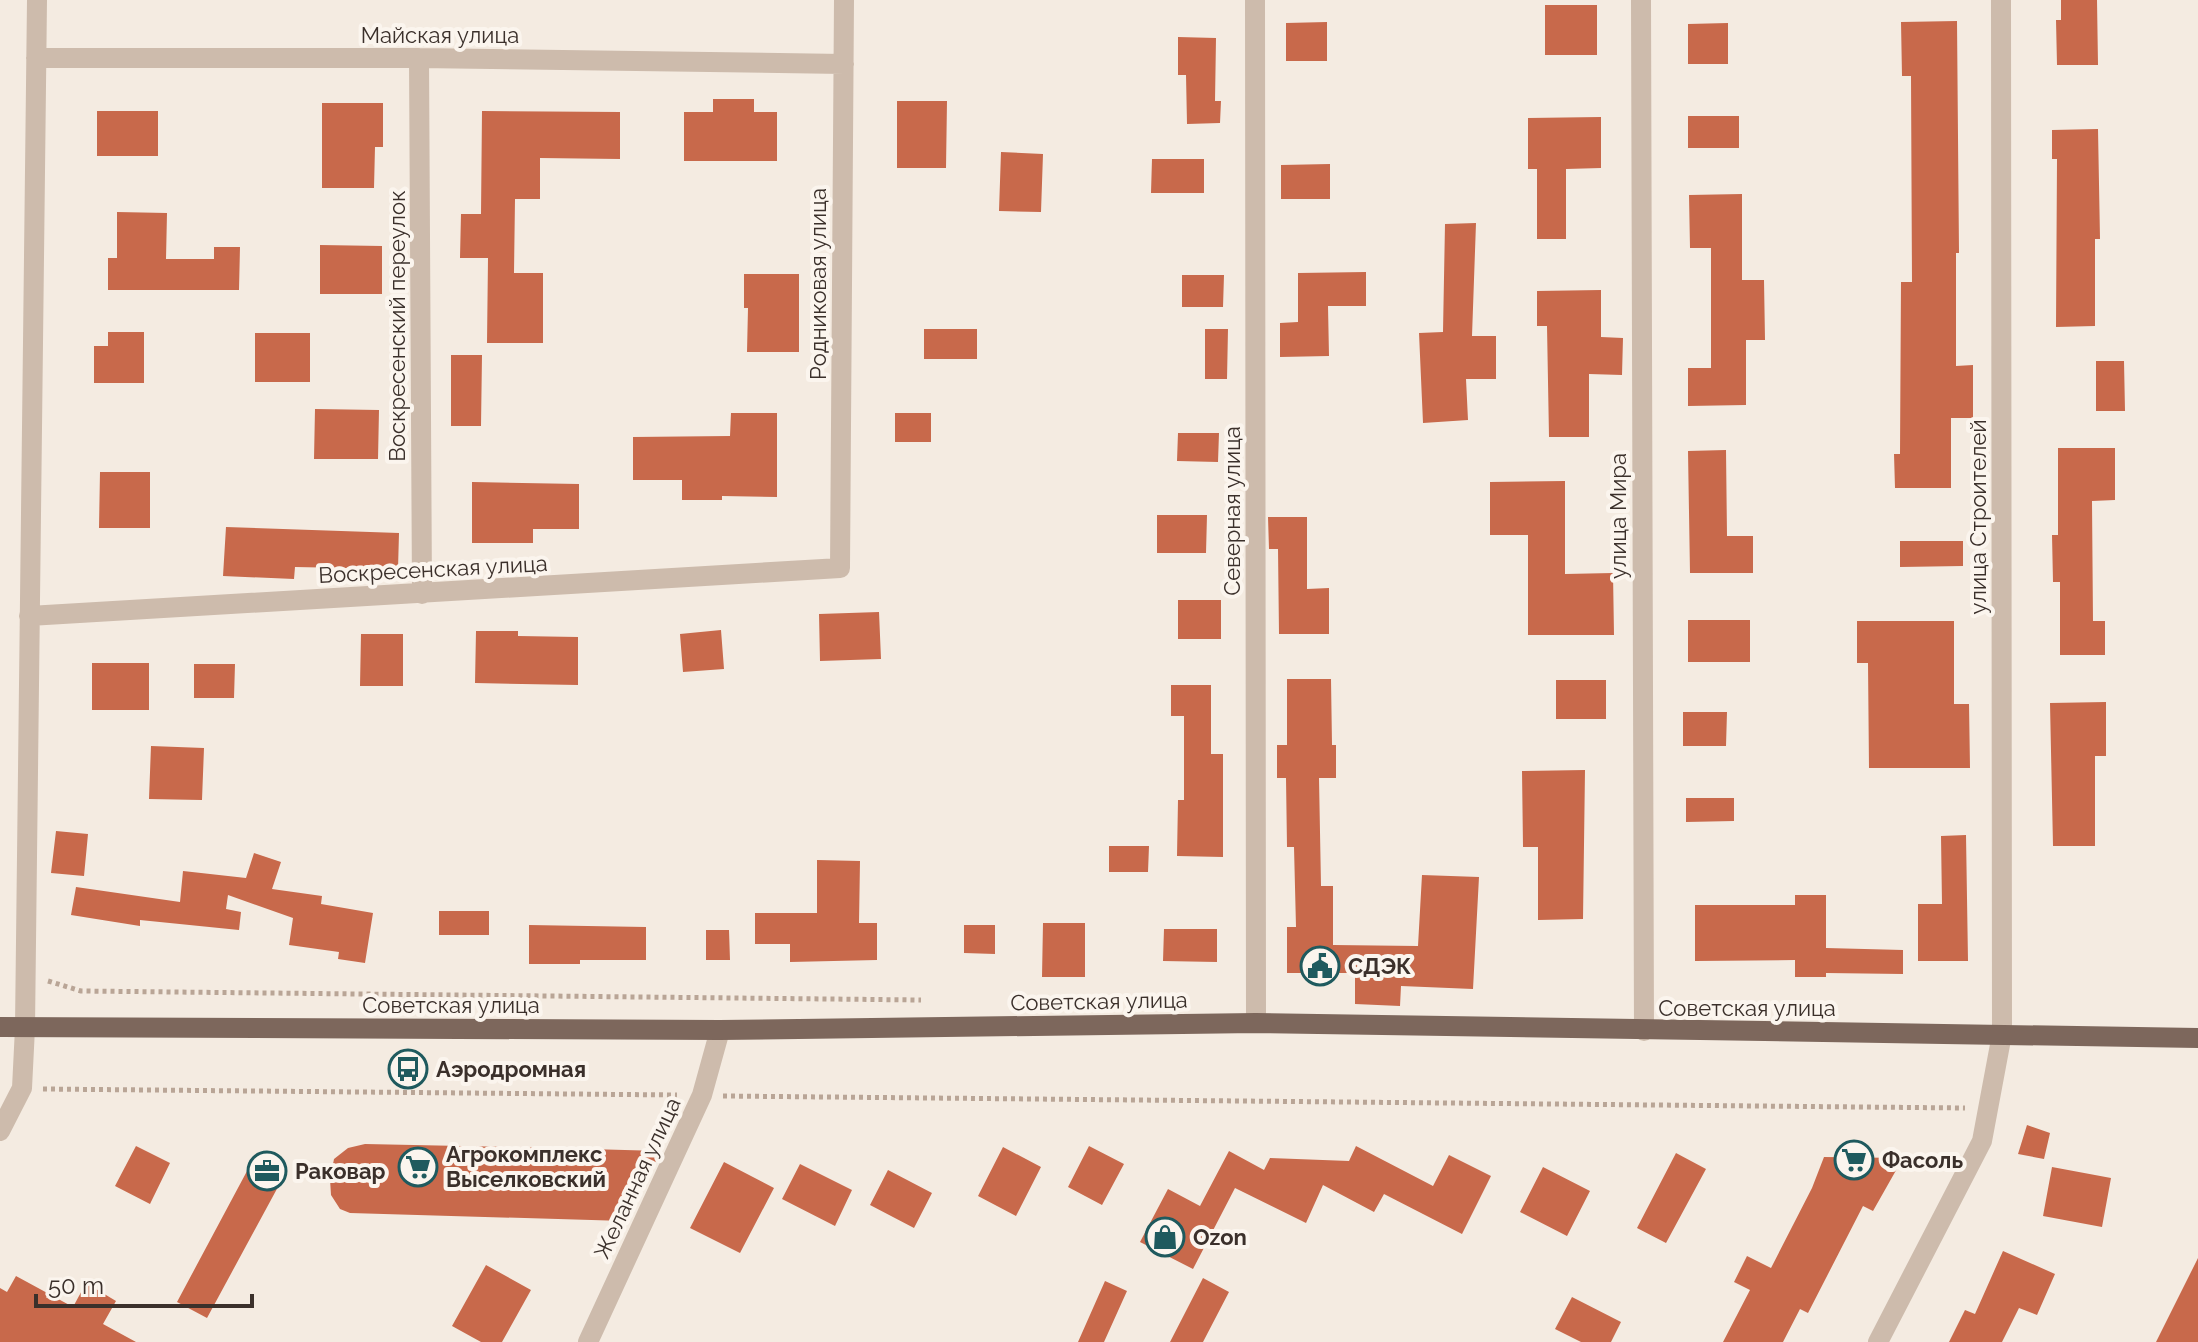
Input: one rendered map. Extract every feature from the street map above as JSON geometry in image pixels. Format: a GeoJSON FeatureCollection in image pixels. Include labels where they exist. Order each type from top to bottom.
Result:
{"type":"FeatureCollection","features":[{"type":"Feature","properties":{"kind":"main road","name":"Советская улица"},"geometry":{"type":"LineString","coordinates":[[0,1027],[720,1030],[1256,1023],[2198,1038]]}},
{"type":"Feature","properties":{"kind":"street"},"geometry":{"type":"LineString","coordinates":[[0,1131],[22,1088],[25,1028],[37,0]]}},
{"type":"Feature","properties":{"kind":"street","name":"Родниковая улица"},"geometry":{"type":"LineString","coordinates":[[840,568],[844,0]]}},
{"type":"Feature","properties":{"kind":"street","name":"Северная улица"},"geometry":{"type":"LineString","coordinates":[[1255,0],[1256,1023]]}},
{"type":"Feature","properties":{"kind":"street","name":"улица Мира"},"geometry":{"type":"LineString","coordinates":[[1641,0],[1644,1031]]}},
{"type":"Feature","properties":{"kind":"street","name":"улица Строителей"},"geometry":{"type":"LineString","coordinates":[[1878,1342],[1982,1141],[2002,1034],[2001,0]]}},
{"type":"Feature","properties":{"kind":"street","name":"Майская улица"},"geometry":{"type":"LineString","coordinates":[[36,58],[419,58],[844,64]]}},
{"type":"Feature","properties":{"kind":"street","name":"Воскресенский переулок"},"geometry":{"type":"LineString","coordinates":[[419,58],[422,594]]}},
{"type":"Feature","properties":{"kind":"street","name":"Воскресенская улица"},"geometry":{"type":"LineString","coordinates":[[29,616],[840,568]]}},
{"type":"Feature","properties":{"kind":"street","name":"Желанная улица"},"geometry":{"type":"LineString","coordinates":[[588,1342],[702,1095],[720,1030]]}},
{"type":"Feature","properties":{"kind":"path"},"geometry":{"type":"LineString","coordinates":[[26,975],[81,991],[923,1000]]}},
{"type":"Feature","properties":{"kind":"path"},"geometry":{"type":"LineString","coordinates":[[22,1088],[1988,1108]]}},
{"type":"Feature","properties":{"kind":"building"},"geometry":{"type":"Polygon","coordinates":[[[2061,0],[2097,0],[2098,65],[2057,65],[2056,20],[2061,20],[2061,0]]]}},
{"type":"Feature","properties":{"kind":"building"},"geometry":{"type":"Polygon","coordinates":[[[1545,5],[1597,5],[1597,55],[1545,55],[1545,5]]]}},
{"type":"Feature","properties":{"kind":"building"},"geometry":{"type":"Polygon","coordinates":[[[1957,21],[1959,253],[1956,253],[1956,366],[1973,365],[1973,418],[1951,418],[1951,488],[1895,488],[1894,454],[1900,454],[1901,282],[1912,282],[1911,76],[1902,76],[1901,22],[1957,21]]]}},
{"type":"Feature","properties":{"kind":"building"},"geometry":{"type":"Polygon","coordinates":[[[1327,22],[1327,61],[1286,61],[1286,23],[1327,22]]]}},
{"type":"Feature","properties":{"kind":"building"},"geometry":{"type":"Polygon","coordinates":[[[1728,23],[1728,64],[1688,64],[1688,24],[1728,23]]]}},
{"type":"Feature","properties":{"kind":"building"},"geometry":{"type":"Polygon","coordinates":[[[1178,37],[1216,38],[1215,101],[1221,101],[1220,123],[1187,124],[1186,75],[1178,75],[1178,37]]]}},
{"type":"Feature","properties":{"kind":"building"},"geometry":{"type":"Polygon","coordinates":[[[713,99],[754,99],[754,112],[777,112],[777,161],[684,161],[684,112],[713,112],[713,99]]]}},
{"type":"Feature","properties":{"kind":"building"},"geometry":{"type":"Polygon","coordinates":[[[897,101],[947,101],[946,168],[897,168],[897,101]]]}},
{"type":"Feature","properties":{"kind":"building"},"geometry":{"type":"Polygon","coordinates":[[[322,103],[383,103],[383,147],[375,147],[374,188],[322,188],[322,103]]]}},
{"type":"Feature","properties":{"kind":"building"},"geometry":{"type":"Polygon","coordinates":[[[97,111],[158,111],[158,156],[97,156],[97,111]]]}},
{"type":"Feature","properties":{"kind":"building"},"geometry":{"type":"Polygon","coordinates":[[[482,111],[620,112],[620,159],[540,158],[540,199],[515,199],[514,273],[543,273],[543,343],[487,343],[488,258],[460,258],[461,214],[481,214],[482,111]]]}},
{"type":"Feature","properties":{"kind":"building"},"geometry":{"type":"Polygon","coordinates":[[[1688,116],[1739,116],[1739,148],[1688,148],[1688,116]]]}},
{"type":"Feature","properties":{"kind":"building"},"geometry":{"type":"Polygon","coordinates":[[[1601,117],[1601,168],[1566,169],[1566,239],[1537,239],[1537,169],[1528,169],[1528,118],[1601,117]]]}},
{"type":"Feature","properties":{"kind":"building"},"geometry":{"type":"Polygon","coordinates":[[[2098,129],[2100,239],[2095,239],[2095,326],[2056,327],[2057,159],[2052,159],[2052,130],[2098,129]]]}},
{"type":"Feature","properties":{"kind":"building"},"geometry":{"type":"Polygon","coordinates":[[[1001,152],[1043,154],[1041,212],[999,211],[1001,152]]]}},
{"type":"Feature","properties":{"kind":"building"},"geometry":{"type":"Polygon","coordinates":[[[1152,159],[1204,159],[1204,193],[1151,193],[1152,159]]]}},
{"type":"Feature","properties":{"kind":"building"},"geometry":{"type":"Polygon","coordinates":[[[1330,164],[1330,199],[1281,199],[1281,165],[1330,164]]]}},
{"type":"Feature","properties":{"kind":"building"},"geometry":{"type":"Polygon","coordinates":[[[1742,194],[1742,280],[1764,280],[1765,340],[1746,340],[1746,405],[1688,406],[1688,368],[1711,368],[1711,248],[1690,248],[1689,195],[1742,194]]]}},
{"type":"Feature","properties":{"kind":"building"},"geometry":{"type":"Polygon","coordinates":[[[117,212],[167,213],[166,259],[214,259],[214,247],[240,247],[239,290],[108,290],[108,258],[117,258],[117,212]]]}},
{"type":"Feature","properties":{"kind":"building"},"geometry":{"type":"Polygon","coordinates":[[[1476,223],[1472,336],[1496,336],[1496,379],[1466,379],[1468,420],[1423,423],[1419,333],[1443,332],[1445,224],[1476,223]]]}},
{"type":"Feature","properties":{"kind":"building"},"geometry":{"type":"Polygon","coordinates":[[[320,245],[382,246],[382,294],[320,294],[320,245]]]}},
{"type":"Feature","properties":{"kind":"building"},"geometry":{"type":"Polygon","coordinates":[[[1366,272],[1366,306],[1328,306],[1329,356],[1280,357],[1280,323],[1298,322],[1298,273],[1366,272]]]}},
{"type":"Feature","properties":{"kind":"building"},"geometry":{"type":"Polygon","coordinates":[[[744,274],[799,274],[799,352],[747,352],[748,308],[744,308],[744,274]]]}},
{"type":"Feature","properties":{"kind":"building"},"geometry":{"type":"Polygon","coordinates":[[[1182,275],[1224,275],[1223,307],[1182,307],[1182,275]]]}},
{"type":"Feature","properties":{"kind":"building"},"geometry":{"type":"Polygon","coordinates":[[[1601,290],[1601,337],[1623,338],[1622,375],[1589,374],[1589,437],[1549,437],[1547,326],[1537,326],[1537,291],[1601,290]]]}},
{"type":"Feature","properties":{"kind":"building"},"geometry":{"type":"Polygon","coordinates":[[[924,329],[977,329],[977,359],[924,359],[924,329]]]}},
{"type":"Feature","properties":{"kind":"building"},"geometry":{"type":"Polygon","coordinates":[[[1205,329],[1228,329],[1227,379],[1205,379],[1205,329]]]}},
{"type":"Feature","properties":{"kind":"building"},"geometry":{"type":"Polygon","coordinates":[[[108,332],[144,332],[144,383],[94,383],[94,346],[108,346],[108,332]]]}},
{"type":"Feature","properties":{"kind":"building"},"geometry":{"type":"Polygon","coordinates":[[[255,333],[310,333],[310,382],[255,382],[255,333]]]}},
{"type":"Feature","properties":{"kind":"building"},"geometry":{"type":"Polygon","coordinates":[[[451,355],[482,355],[481,426],[451,426],[451,355]]]}},
{"type":"Feature","properties":{"kind":"building"},"geometry":{"type":"Polygon","coordinates":[[[2096,361],[2124,361],[2125,411],[2096,411],[2096,361]]]}},
{"type":"Feature","properties":{"kind":"building"},"geometry":{"type":"Polygon","coordinates":[[[315,409],[379,410],[378,459],[314,459],[315,409]]]}},
{"type":"Feature","properties":{"kind":"building"},"geometry":{"type":"Polygon","coordinates":[[[731,413],[777,413],[777,497],[722,496],[722,500],[682,500],[682,480],[633,480],[633,437],[730,436],[731,413]]]}},
{"type":"Feature","properties":{"kind":"building"},"geometry":{"type":"Polygon","coordinates":[[[895,413],[931,413],[931,442],[895,442],[895,413]]]}},
{"type":"Feature","properties":{"kind":"building"},"geometry":{"type":"Polygon","coordinates":[[[1178,433],[1219,433],[1218,462],[1177,461],[1178,433]]]}},
{"type":"Feature","properties":{"kind":"building"},"geometry":{"type":"Polygon","coordinates":[[[2058,448],[2115,448],[2115,500],[2092,501],[2093,621],[2105,621],[2105,655],[2060,655],[2060,582],[2053,582],[2052,535],[2058,535],[2058,448]]]}},
{"type":"Feature","properties":{"kind":"building"},"geometry":{"type":"Polygon","coordinates":[[[1726,450],[1727,536],[1753,536],[1753,573],[1690,573],[1688,451],[1726,450]]]}},
{"type":"Feature","properties":{"kind":"building"},"geometry":{"type":"Polygon","coordinates":[[[100,472],[150,472],[150,528],[99,528],[100,472]]]}},
{"type":"Feature","properties":{"kind":"building"},"geometry":{"type":"Polygon","coordinates":[[[1565,481],[1565,574],[1613,573],[1614,635],[1528,635],[1528,535],[1490,535],[1490,482],[1565,481]]]}},
{"type":"Feature","properties":{"kind":"building"},"geometry":{"type":"Polygon","coordinates":[[[472,482],[579,484],[579,529],[533,529],[533,543],[472,543],[472,482]]]}},
{"type":"Feature","properties":{"kind":"building"},"geometry":{"type":"Polygon","coordinates":[[[1157,515],[1207,515],[1206,553],[1157,553],[1157,515]]]}},
{"type":"Feature","properties":{"kind":"building"},"geometry":{"type":"Polygon","coordinates":[[[1268,517],[1307,517],[1307,589],[1329,588],[1329,634],[1279,634],[1278,549],[1269,549],[1268,517]]]}},
{"type":"Feature","properties":{"kind":"building"},"geometry":{"type":"Polygon","coordinates":[[[226,527],[399,533],[398,569],[295,567],[294,579],[223,576],[226,527]]]}},
{"type":"Feature","properties":{"kind":"building"},"geometry":{"type":"Polygon","coordinates":[[[1900,541],[1963,541],[1963,566],[1900,567],[1900,541]]]}},
{"type":"Feature","properties":{"kind":"building"},"geometry":{"type":"Polygon","coordinates":[[[1178,600],[1221,600],[1221,639],[1178,639],[1178,600]]]}},
{"type":"Feature","properties":{"kind":"building"},"geometry":{"type":"Polygon","coordinates":[[[879,612],[881,659],[820,661],[819,614],[879,612]]]}},
{"type":"Feature","properties":{"kind":"building"},"geometry":{"type":"Polygon","coordinates":[[[1688,620],[1750,620],[1750,662],[1688,662],[1688,620]]]}},
{"type":"Feature","properties":{"kind":"building"},"geometry":{"type":"Polygon","coordinates":[[[1857,621],[1954,621],[1954,704],[1969,704],[1970,768],[1869,768],[1868,663],[1857,663],[1857,621]]]}},
{"type":"Feature","properties":{"kind":"building"},"geometry":{"type":"Polygon","coordinates":[[[721,630],[724,669],[683,672],[680,634],[721,630]]]}},
{"type":"Feature","properties":{"kind":"building"},"geometry":{"type":"Polygon","coordinates":[[[476,631],[518,631],[518,636],[578,637],[578,685],[475,683],[476,631]]]}},
{"type":"Feature","properties":{"kind":"building"},"geometry":{"type":"Polygon","coordinates":[[[361,634],[403,634],[403,686],[360,686],[361,634]]]}},
{"type":"Feature","properties":{"kind":"building"},"geometry":{"type":"Polygon","coordinates":[[[92,663],[149,663],[149,710],[92,710],[92,663]]]}},
{"type":"Feature","properties":{"kind":"building"},"geometry":{"type":"Polygon","coordinates":[[[194,664],[235,664],[234,698],[194,698],[194,664]]]}},
{"type":"Feature","properties":{"kind":"building"},"geometry":{"type":"Polygon","coordinates":[[[1287,679],[1331,679],[1336,778],[1319,778],[1321,886],[1333,886],[1333,945],[1418,946],[1422,875],[1479,877],[1473,989],[1401,986],[1400,1006],[1355,1004],[1355,973],[1287,973],[1287,927],[1296,927],[1294,847],[1287,847],[1286,778],[1277,778],[1277,745],[1287,745],[1287,679]]]}},
{"type":"Feature","properties":{"kind":"building"},"geometry":{"type":"Polygon","coordinates":[[[1556,680],[1606,680],[1606,719],[1556,719],[1556,680]]]}},
{"type":"Feature","properties":{"kind":"building"},"geometry":{"type":"Polygon","coordinates":[[[1171,685],[1211,685],[1211,754],[1223,754],[1223,857],[1177,856],[1178,800],[1184,800],[1184,716],[1171,716],[1171,685]]]}},
{"type":"Feature","properties":{"kind":"building"},"geometry":{"type":"Polygon","coordinates":[[[2106,702],[2106,756],[2095,756],[2095,846],[2053,846],[2050,703],[2106,702]]]}},
{"type":"Feature","properties":{"kind":"building"},"geometry":{"type":"Polygon","coordinates":[[[1683,712],[1727,712],[1726,746],[1683,746],[1683,712]]]}},
{"type":"Feature","properties":{"kind":"building"},"geometry":{"type":"Polygon","coordinates":[[[151,746],[204,748],[202,800],[149,799],[151,746]]]}},
{"type":"Feature","properties":{"kind":"building"},"geometry":{"type":"Polygon","coordinates":[[[1585,770],[1583,919],[1538,920],[1538,847],[1523,847],[1522,771],[1585,770]]]}},
{"type":"Feature","properties":{"kind":"building"},"geometry":{"type":"Polygon","coordinates":[[[1686,798],[1734,798],[1734,821],[1686,822],[1686,798]]]}},
{"type":"Feature","properties":{"kind":"building"},"geometry":{"type":"Polygon","coordinates":[[[56,831],[88,834],[84,876],[51,873],[56,831]]]}},
{"type":"Feature","properties":{"kind":"building"},"geometry":{"type":"Polygon","coordinates":[[[1966,835],[1968,961],[1918,961],[1918,904],[1942,904],[1941,836],[1966,835]]]}},
{"type":"Feature","properties":{"kind":"building"},"geometry":{"type":"Polygon","coordinates":[[[1109,846],[1149,846],[1148,872],[1109,872],[1109,846]]]}},
{"type":"Feature","properties":{"kind":"building"},"geometry":{"type":"Polygon","coordinates":[[[254,853],[281,862],[272,889],[322,896],[321,904],[373,913],[365,963],[338,959],[339,952],[289,945],[293,918],[228,895],[226,909],[241,912],[239,930],[140,920],[140,926],[71,915],[76,887],[180,902],[183,871],[246,878],[254,853]]]}},
{"type":"Feature","properties":{"kind":"building"},"geometry":{"type":"Polygon","coordinates":[[[817,860],[860,861],[859,923],[877,923],[877,960],[790,962],[790,944],[755,944],[755,913],[817,913],[817,860]]]}},
{"type":"Feature","properties":{"kind":"building"},"geometry":{"type":"Polygon","coordinates":[[[1795,895],[1826,895],[1826,948],[1903,950],[1903,974],[1826,973],[1826,977],[1795,977],[1795,960],[1695,961],[1695,905],[1795,905],[1795,895]]]}},
{"type":"Feature","properties":{"kind":"building"},"geometry":{"type":"Polygon","coordinates":[[[439,911],[489,911],[489,935],[439,935],[439,911]]]}},
{"type":"Feature","properties":{"kind":"building"},"geometry":{"type":"Polygon","coordinates":[[[1043,923],[1085,923],[1085,977],[1042,977],[1043,923]]]}},
{"type":"Feature","properties":{"kind":"building"},"geometry":{"type":"Polygon","coordinates":[[[529,925],[646,927],[646,960],[529,964],[529,925]]]}},
{"type":"Feature","properties":{"kind":"building"},"geometry":{"type":"Polygon","coordinates":[[[964,925],[995,925],[995,954],[964,953],[964,925]]]}},
{"type":"Feature","properties":{"kind":"building"},"geometry":{"type":"Polygon","coordinates":[[[1164,929],[1217,929],[1217,962],[1163,961],[1164,929]]]}},
{"type":"Feature","properties":{"kind":"building"},"geometry":{"type":"Polygon","coordinates":[[[706,930],[729,930],[730,960],[706,960],[706,930]]]}},
{"type":"Feature","properties":{"kind":"building"},"geometry":{"type":"Polygon","coordinates":[[[2027,1125],[2050,1133],[2044,1159],[2018,1154],[2027,1125]]]}},
{"type":"Feature","properties":{"kind":"building"},"geometry":{"type":"Polygon","coordinates":[[[365,1144],[661,1151],[625,1221],[350,1213],[340,1209],[331,1195],[334,1159],[348,1148],[365,1144]]]}},
{"type":"Feature","properties":{"kind":"building"},"geometry":{"type":"Polygon","coordinates":[[[136,1146],[170,1163],[150,1204],[115,1186],[136,1146]]]}},
{"type":"Feature","properties":{"kind":"building"},"geometry":{"type":"Polygon","coordinates":[[[1089,1146],[1124,1164],[1102,1205],[1068,1187],[1089,1146]]]}},
{"type":"Feature","properties":{"kind":"building"},"geometry":{"type":"Polygon","coordinates":[[[1356,1146],[1433,1186],[1449,1155],[1491,1176],[1462,1234],[1384,1194],[1374,1212],[1323,1185],[1306,1223],[1235,1188],[1193,1269],[1140,1242],[1168,1189],[1200,1206],[1229,1151],[1264,1170],[1270,1158],[1349,1161],[1356,1146]]]}},
{"type":"Feature","properties":{"kind":"building"},"geometry":{"type":"Polygon","coordinates":[[[1003,1147],[1041,1167],[1016,1216],[978,1196],[1003,1147]]]}},
{"type":"Feature","properties":{"kind":"building"},"geometry":{"type":"Polygon","coordinates":[[[1676,1153],[1706,1169],[1666,1243],[1637,1228],[1676,1153]]]}},
{"type":"Feature","properties":{"kind":"building"},"geometry":{"type":"Polygon","coordinates":[[[1824,1157],[1903,1158],[1873,1211],[1863,1206],[1808,1313],[1800,1309],[1783,1342],[1723,1342],[1750,1290],[1734,1282],[1747,1256],[1771,1268],[1812,1188],[1824,1157]]]}},
{"type":"Feature","properties":{"kind":"building"},"geometry":{"type":"Polygon","coordinates":[[[254,1158],[285,1174],[207,1318],[177,1302],[254,1158]]]}},
{"type":"Feature","properties":{"kind":"building"},"geometry":{"type":"Polygon","coordinates":[[[724,1162],[774,1188],[740,1253],[690,1228],[724,1162]]]}},
{"type":"Feature","properties":{"kind":"building"},"geometry":{"type":"Polygon","coordinates":[[[800,1164],[852,1190],[835,1226],[782,1199],[800,1164]]]}},
{"type":"Feature","properties":{"kind":"building"},"geometry":{"type":"Polygon","coordinates":[[[1543,1167],[1590,1191],[1567,1236],[1520,1212],[1543,1167]]]}},
{"type":"Feature","properties":{"kind":"building"},"geometry":{"type":"Polygon","coordinates":[[[2052,1167],[2111,1178],[2102,1227],[2043,1216],[2052,1167]]]}},
{"type":"Feature","properties":{"kind":"building"},"geometry":{"type":"Polygon","coordinates":[[[888,1170],[932,1193],[914,1228],[870,1205],[888,1170]]]}},
{"type":"Feature","properties":{"kind":"building"},"geometry":{"type":"Polygon","coordinates":[[[2003,1251],[2055,1274],[2037,1315],[2019,1308],[2002,1342],[1949,1342],[1965,1310],[1975,1314],[2003,1251]]]}},
{"type":"Feature","properties":{"kind":"building"},"geometry":{"type":"Polygon","coordinates":[[[2198,1258],[2198,1342],[2156,1342],[2198,1258]]]}},
{"type":"Feature","properties":{"kind":"building"},"geometry":{"type":"Polygon","coordinates":[[[486,1265],[531,1290],[502,1342],[481,1342],[452,1326],[486,1265]]]}},
{"type":"Feature","properties":{"kind":"building"},"geometry":{"type":"Polygon","coordinates":[[[16,1276],[73,1307],[86,1283],[116,1301],[103,1324],[136,1342],[0,1342],[0,1288],[7,1292],[16,1276]]]}},
{"type":"Feature","properties":{"kind":"building"},"geometry":{"type":"Polygon","coordinates":[[[1203,1278],[1229,1292],[1203,1342],[1170,1342],[1203,1278]]]}},
{"type":"Feature","properties":{"kind":"building"},"geometry":{"type":"Polygon","coordinates":[[[1105,1281],[1127,1291],[1104,1342],[1078,1342],[1105,1281]]]}},
{"type":"Feature","properties":{"kind":"building"},"geometry":{"type":"Polygon","coordinates":[[[1572,1297],[1621,1322],[1611,1342],[1581,1342],[1555,1329],[1572,1297]]]}},
{"type":"Feature","properties":{"kind":"place","name":"СДЭК"},"geometry":{"type":"Point","coordinates":[1320,966]}},
{"type":"Feature","properties":{"kind":"place","name":"Аэродромная"},"geometry":{"type":"Point","coordinates":[408,1069]}},
{"type":"Feature","properties":{"kind":"place","name":"Фасоль"},"geometry":{"type":"Point","coordinates":[1854,1160]}},
{"type":"Feature","properties":{"kind":"place","name":"Агрокомплекс Выселковский"},"geometry":{"type":"Point","coordinates":[418,1167]}},
{"type":"Feature","properties":{"kind":"place","name":"Раковар"},"geometry":{"type":"Point","coordinates":[267,1171]}},
{"type":"Feature","properties":{"kind":"place","name":"Ozon"},"geometry":{"type":"Point","coordinates":[1165,1237]}}]}
